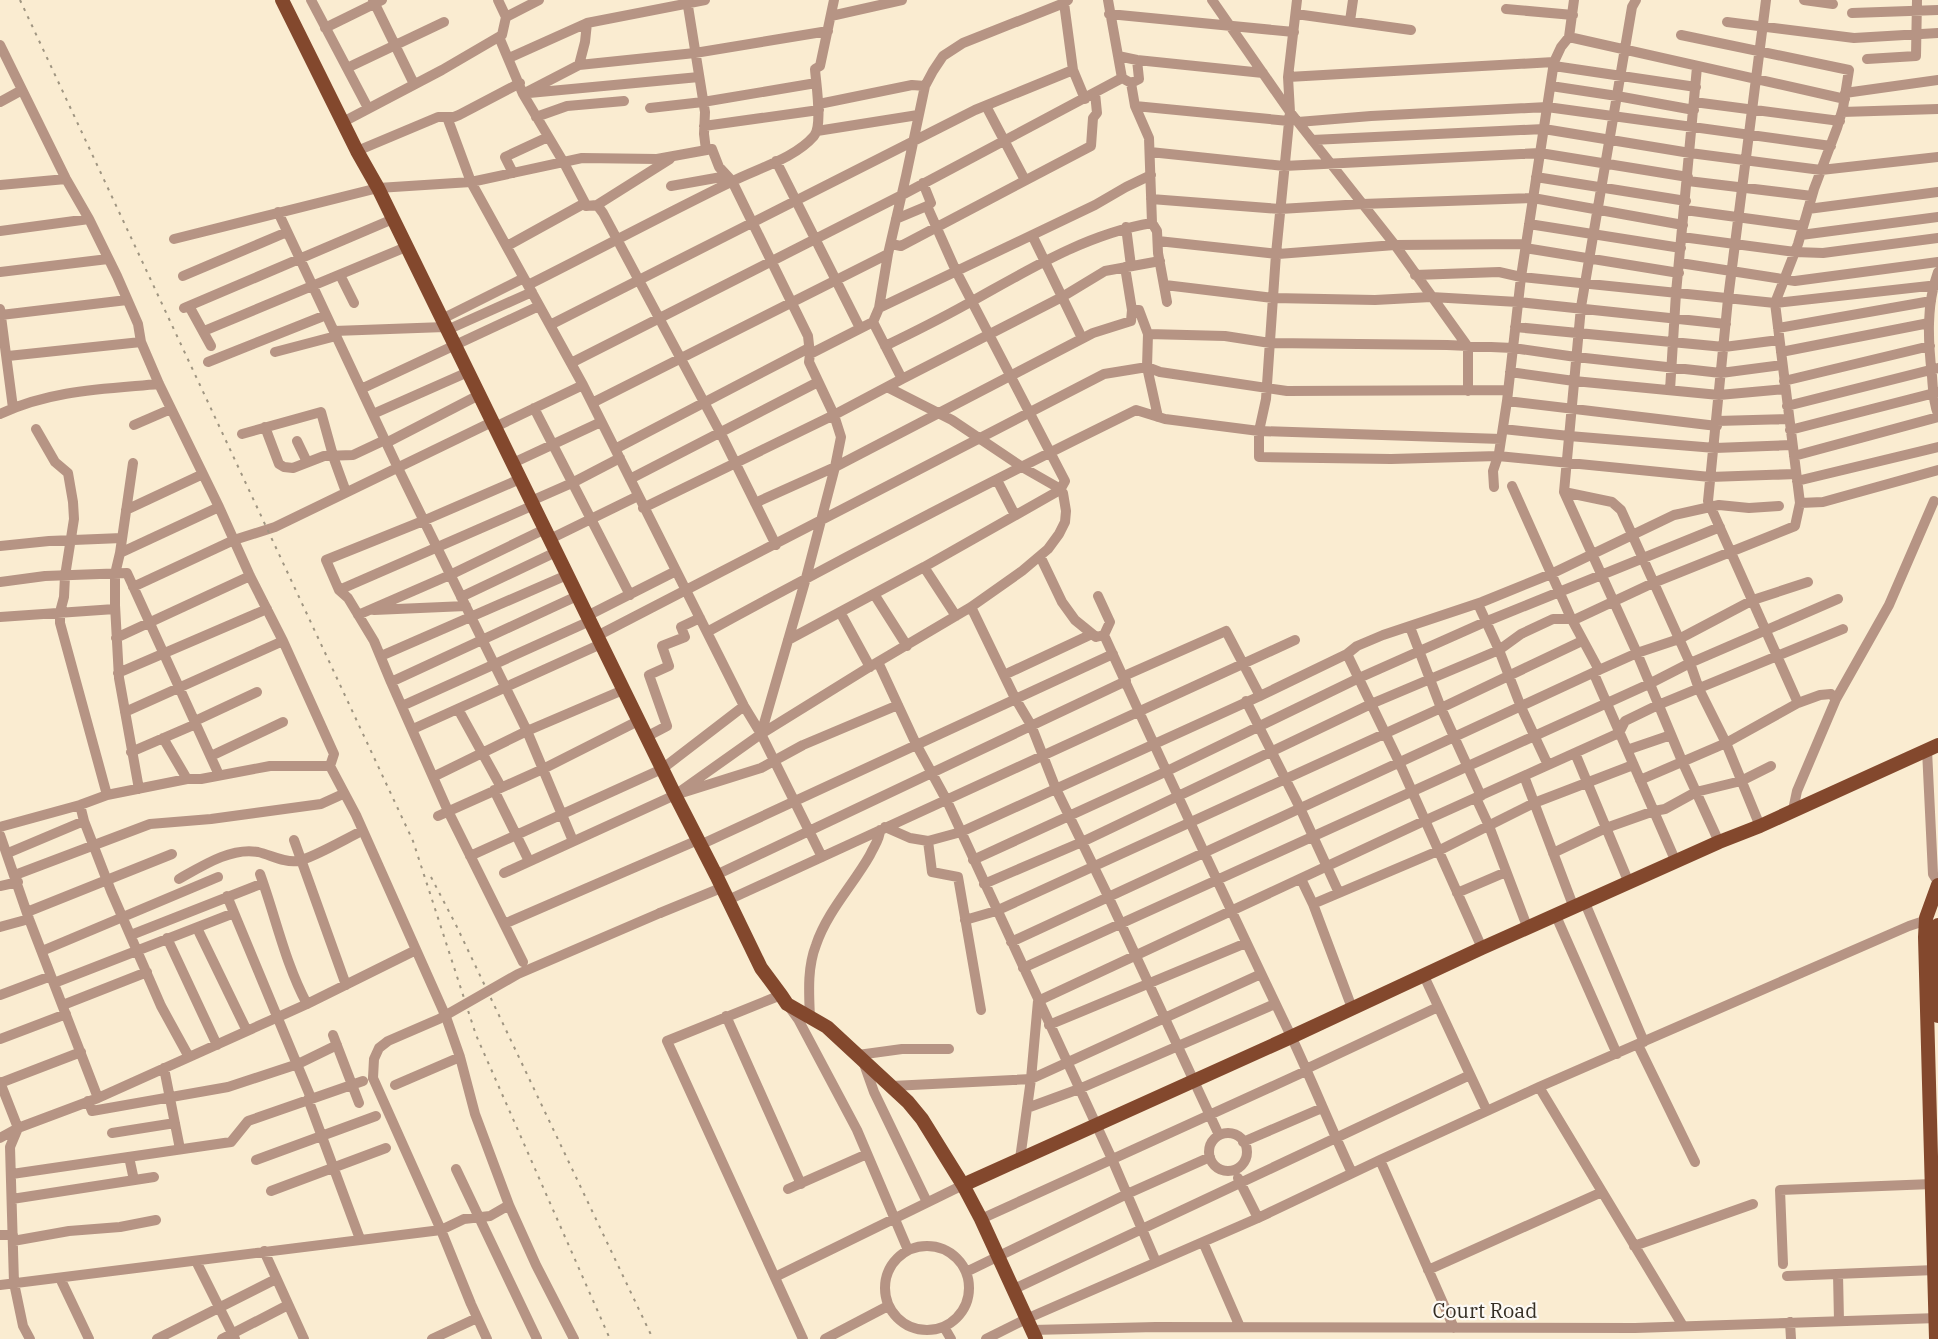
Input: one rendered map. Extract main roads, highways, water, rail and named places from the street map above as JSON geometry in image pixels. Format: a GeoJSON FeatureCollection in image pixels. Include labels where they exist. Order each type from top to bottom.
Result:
{"type":"FeatureCollection","features":[{"type":"Feature","properties":{"kind":"main road"},"geometry":{"type":"LineString","coordinates":[[282,0],[357,151],[378,188],[761,968],[784,999],[827,1028],[860,1056],[922,1119],[981,1219],[1031,1329]]}},
{"type":"Feature","properties":{"kind":"main road"},"geometry":{"type":"LineString","coordinates":[[963,1185],[1482,948],[1933,748]]}},
{"type":"Feature","properties":{"kind":"main road"},"geometry":{"type":"LineString","coordinates":[[1936,1339],[1928,1080],[1935,903],[1938,884]]}},
{"type":"Feature","properties":{"kind":"main road"},"geometry":{"type":"LineString","coordinates":[[1934,925],[1938,1016]]}},
{"type":"Feature","properties":{"kind":"railway"},"geometry":{"type":"LineString","coordinates":[[20,0],[413,841],[476,1035],[610,1339]]}},
{"type":"Feature","properties":{"kind":"railway"},"geometry":{"type":"LineString","coordinates":[[431,877],[653,1339]]}}]}
